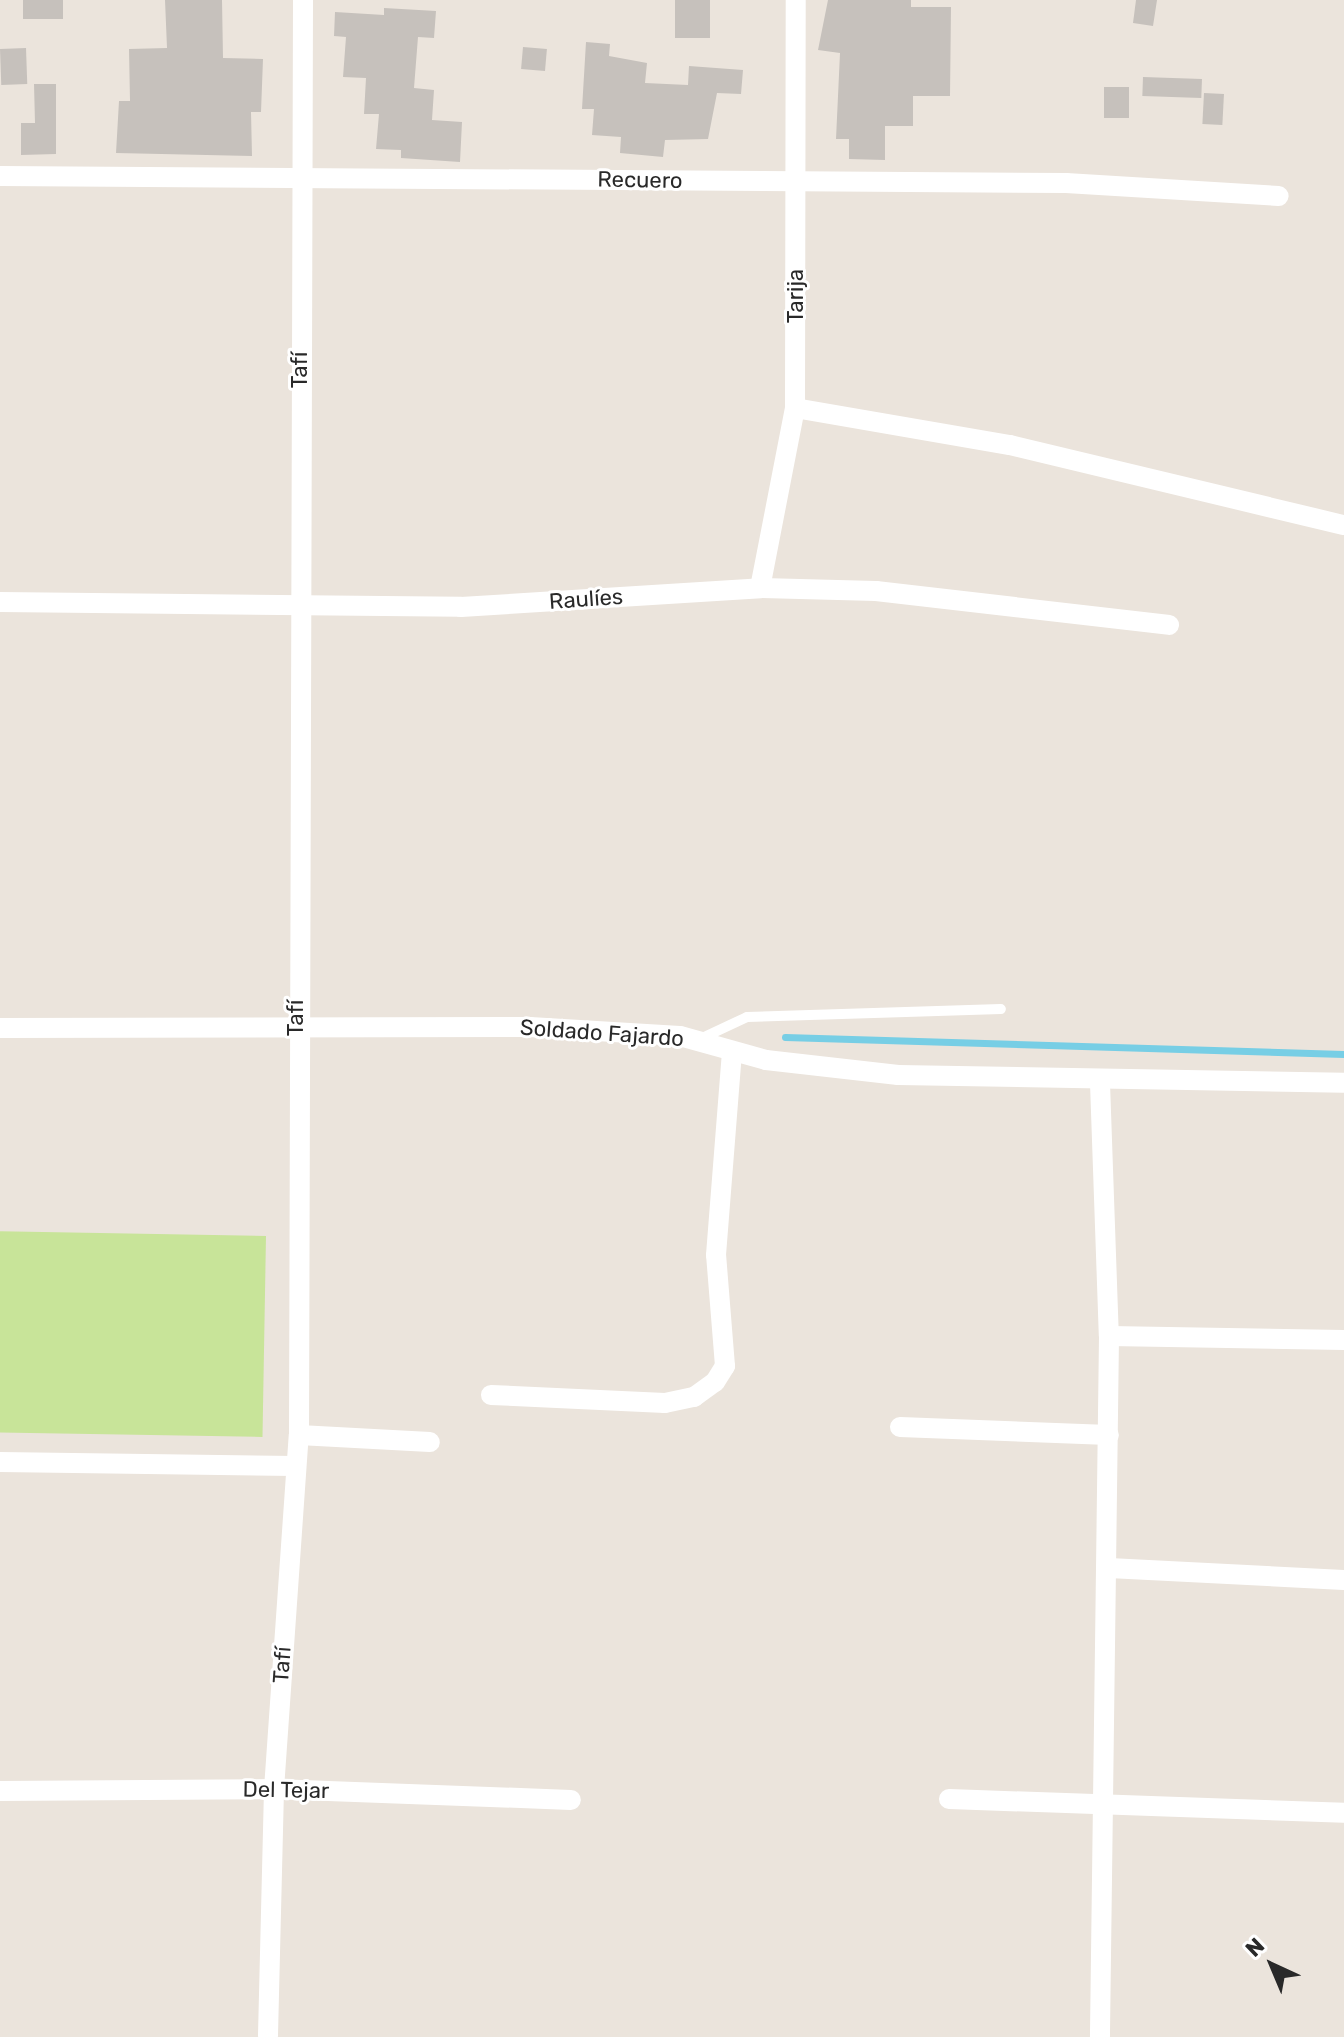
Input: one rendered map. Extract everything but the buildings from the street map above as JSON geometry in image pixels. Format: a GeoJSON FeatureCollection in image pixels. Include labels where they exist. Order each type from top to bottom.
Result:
{"type":"FeatureCollection","features":[{"type":"Feature","properties":{"kind":"street","name":"Tafí"},"geometry":{"type":"LineString","coordinates":[[268,2035],[274,1789],[299,1435],[296,1031],[303,0]]}},
{"type":"Feature","properties":{"kind":"street","name":"Tarija"},"geometry":{"type":"LineString","coordinates":[[760,588],[795,408],[796,0]]}},
{"type":"Feature","properties":{"kind":"street","name":"Recuero"},"geometry":{"type":"LineString","coordinates":[[0,176],[300,174],[796,183],[1066,183],[1279,196]]}},
{"type":"Feature","properties":{"kind":"street"},"geometry":{"type":"LineString","coordinates":[[795,408],[1010,445],[1344,525]]}},
{"type":"Feature","properties":{"kind":"street","name":"Raulíes"},"geometry":{"type":"LineString","coordinates":[[0,602],[461,607],[760,588],[876,591],[1169,625]]}},
{"type":"Feature","properties":{"kind":"street","name":"Soldado Fajardo"},"geometry":{"type":"LineString","coordinates":[[0,1028],[296,1031],[530,1027],[698,1040],[732,1052],[898,1075],[1100,1083],[1344,1083]]}},
{"type":"Feature","properties":{"kind":"street"},"geometry":{"type":"LineString","coordinates":[[491,1395],[665,1403],[694,1397],[715,1382],[725,1366],[716,1255],[732,1052]]}},
{"type":"Feature","properties":{"kind":"street"},"geometry":{"type":"LineString","coordinates":[[1100,1083],[1109,1336],[1109,1568],[1100,2037]]}},
{"type":"Feature","properties":{"kind":"street"},"geometry":{"type":"LineString","coordinates":[[1109,1336],[1344,1340]]}},
{"type":"Feature","properties":{"kind":"street"},"geometry":{"type":"LineString","coordinates":[[900,1427],[1109,1435]]}},
{"type":"Feature","properties":{"kind":"street"},"geometry":{"type":"LineString","coordinates":[[299,1435],[430,1442]]}},
{"type":"Feature","properties":{"kind":"street"},"geometry":{"type":"LineString","coordinates":[[0,1462],[295,1466]]}},
{"type":"Feature","properties":{"kind":"street"},"geometry":{"type":"LineString","coordinates":[[1109,1568],[1344,1580]]}},
{"type":"Feature","properties":{"kind":"street","name":"Del Tejar"},"geometry":{"type":"LineString","coordinates":[[0,1791],[274,1789],[571,1800]]}},
{"type":"Feature","properties":{"kind":"street"},"geometry":{"type":"LineString","coordinates":[[949,1799],[1344,1813]]}},
{"type":"Feature","properties":{"kind":"lane"},"geometry":{"type":"LineString","coordinates":[[698,1040],[747,1017],[1001,1009]]}},
{"type":"Feature","properties":{"kind":"green space"},"geometry":{"type":"Polygon","coordinates":[[[0,1231],[266,1236],[262,1437],[0,1432],[0,1231]]]}},
{"type":"Feature","properties":{"kind":"waterway"},"geometry":{"type":"LineString","coordinates":[[785,1037],[1344,1054]]}}]}
